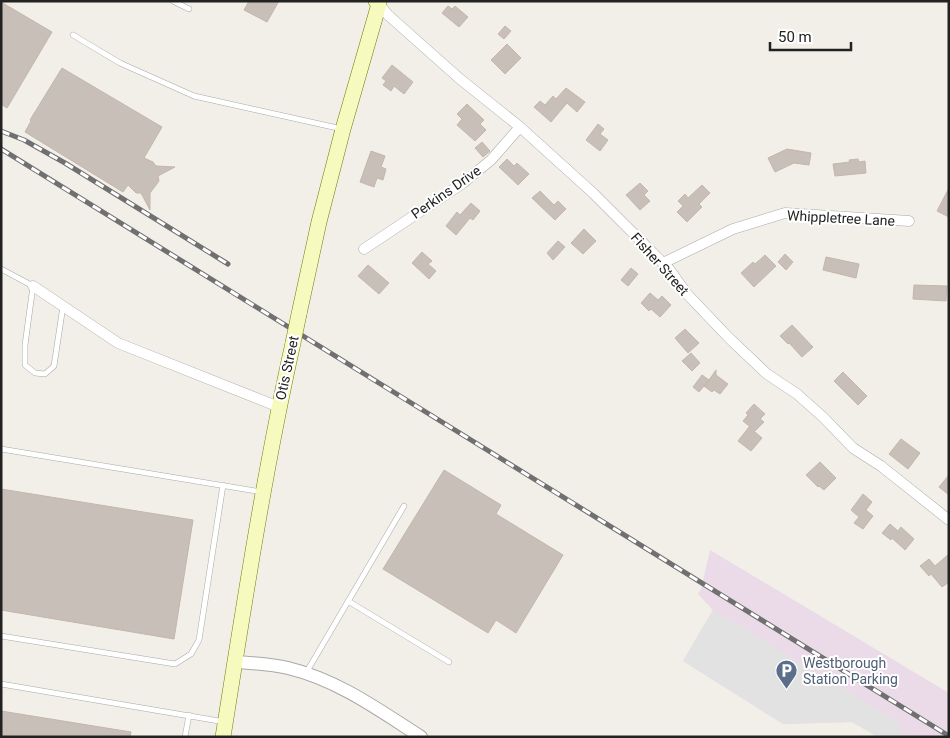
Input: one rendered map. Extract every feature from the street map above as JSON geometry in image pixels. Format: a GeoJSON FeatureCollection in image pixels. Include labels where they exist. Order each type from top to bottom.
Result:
{"type":"FeatureCollection","features":[{"type":"Feature","properties":{"kind":"main road","name":"Otis Street"},"geometry":{"type":"LineString","coordinates":[[224,730],[250,559],[279,407],[319,222],[377,3]]}},
{"type":"Feature","properties":{"kind":"street","name":"Fisher Street"},"geometry":{"type":"LineString","coordinates":[[377,3],[460,79],[520,127],[593,193],[663,263],[687,294],[729,338],[767,374],[797,394],[823,417],[852,448],[881,466],[949,520]]}},
{"type":"Feature","properties":{"kind":"street","name":"Perkins Drive"},"geometry":{"type":"LineString","coordinates":[[364,249],[463,183],[491,160],[520,127]]}},
{"type":"Feature","properties":{"kind":"street","name":"Whippletree Lane"},"geometry":{"type":"LineString","coordinates":[[663,263],[733,229],[785,213],[909,222]]}},
{"type":"Feature","properties":{"kind":"street"},"geometry":{"type":"LineString","coordinates":[[33,286],[118,342],[279,407]]}},
{"type":"Feature","properties":{"kind":"street"},"geometry":{"type":"LineString","coordinates":[[235,662],[270,665],[306,673],[340,686],[422,737]]}},
{"type":"Feature","properties":{"kind":"lane"},"geometry":{"type":"LineString","coordinates":[[173,1],[189,9]]}},
{"type":"Feature","properties":{"kind":"lane"},"geometry":{"type":"LineString","coordinates":[[73,35],[120,62],[194,96],[343,129]]}},
{"type":"Feature","properties":{"kind":"lane"},"geometry":{"type":"LineString","coordinates":[[1,269],[33,286],[25,345],[25,365],[35,373],[45,374],[54,366],[63,306]]}},
{"type":"Feature","properties":{"kind":"lane"},"geometry":{"type":"LineString","coordinates":[[1,448],[263,492]]}},
{"type":"Feature","properties":{"kind":"lane"},"geometry":{"type":"LineString","coordinates":[[1,636],[175,664],[191,654],[199,640],[223,486]]}},
{"type":"Feature","properties":{"kind":"lane"},"geometry":{"type":"LineString","coordinates":[[306,673],[404,506]]}},
{"type":"Feature","properties":{"kind":"lane"},"geometry":{"type":"LineString","coordinates":[[348,601],[449,662]]}},
{"type":"Feature","properties":{"kind":"lane"},"geometry":{"type":"LineString","coordinates":[[1,684],[189,715],[224,730]]}},
{"type":"Feature","properties":{"kind":"lane"},"geometry":{"type":"LineString","coordinates":[[185,737],[189,715]]}},
{"type":"Feature","properties":{"kind":"shaded area"},"geometry":{"type":"Polygon","coordinates":[[[710,550],[949,693],[949,737],[878,737],[852,722],[783,724],[683,661],[713,610],[698,594],[701,589],[710,550]]]}},
{"type":"Feature","properties":{"kind":"shaded area","name":"Westborough Station Parking"},"geometry":{"type":"Polygon","coordinates":[[[713,610],[901,724],[898,729],[910,737],[878,737],[852,722],[783,724],[683,661],[713,610]]]}},
{"type":"Feature","properties":{"kind":"building"},"geometry":{"type":"Polygon","coordinates":[[[249,1],[279,1],[267,22],[244,10],[249,1]]]}},
{"type":"Feature","properties":{"kind":"building"},"geometry":{"type":"Polygon","coordinates":[[[1,2],[52,32],[7,108],[1,104],[1,2]]]}},
{"type":"Feature","properties":{"kind":"building"},"geometry":{"type":"Polygon","coordinates":[[[448,6],[452,9],[455,6],[468,17],[459,27],[442,13],[448,6]]]}},
{"type":"Feature","properties":{"kind":"building"},"geometry":{"type":"Polygon","coordinates":[[[505,26],[511,31],[504,39],[498,34],[505,26]]]}},
{"type":"Feature","properties":{"kind":"building"},"geometry":{"type":"Polygon","coordinates":[[[507,44],[521,58],[505,74],[491,60],[507,44]]]}},
{"type":"Feature","properties":{"kind":"building"},"geometry":{"type":"Polygon","coordinates":[[[392,65],[413,82],[404,94],[394,86],[391,91],[383,85],[386,81],[382,78],[392,65]]]}},
{"type":"Feature","properties":{"kind":"building"},"geometry":{"type":"Polygon","coordinates":[[[62,68],[162,127],[144,158],[153,162],[156,166],[175,167],[158,176],[159,181],[150,193],[150,210],[141,193],[136,193],[128,185],[123,192],[25,132],[30,120],[62,68]]]}},
{"type":"Feature","properties":{"kind":"building"},"geometry":{"type":"Polygon","coordinates":[[[566,88],[585,102],[577,112],[567,103],[551,122],[534,107],[540,101],[545,105],[553,96],[556,99],[566,88]]]}},
{"type":"Feature","properties":{"kind":"building"},"geometry":{"type":"Polygon","coordinates":[[[467,104],[484,120],[480,124],[486,130],[475,141],[457,125],[462,119],[457,114],[467,104]]]}},
{"type":"Feature","properties":{"kind":"building"},"geometry":{"type":"Polygon","coordinates":[[[598,124],[604,129],[600,134],[608,140],[600,151],[586,140],[598,124]]]}},
{"type":"Feature","properties":{"kind":"building"},"geometry":{"type":"Polygon","coordinates":[[[482,142],[490,151],[483,157],[475,148],[482,142]]]}},
{"type":"Feature","properties":{"kind":"building"},"geometry":{"type":"Polygon","coordinates":[[[787,149],[811,153],[809,165],[794,163],[775,172],[768,158],[787,149]]]}},
{"type":"Feature","properties":{"kind":"building"},"geometry":{"type":"Polygon","coordinates":[[[371,151],[385,156],[381,167],[386,169],[383,180],[377,178],[374,187],[360,182],[371,151]]]}},
{"type":"Feature","properties":{"kind":"building"},"geometry":{"type":"Polygon","coordinates":[[[507,159],[514,166],[517,163],[529,174],[518,185],[499,167],[507,159]]]}},
{"type":"Feature","properties":{"kind":"building"},"geometry":{"type":"Polygon","coordinates":[[[858,159],[859,162],[865,161],[866,173],[835,176],[833,164],[858,159]]]}},
{"type":"Feature","properties":{"kind":"building"},"geometry":{"type":"Polygon","coordinates":[[[640,183],[648,191],[644,195],[650,201],[640,210],[626,195],[640,183]]]}},
{"type":"Feature","properties":{"kind":"building"},"geometry":{"type":"Polygon","coordinates":[[[702,185],[710,193],[699,204],[702,207],[687,222],[677,212],[683,206],[678,201],[685,194],[688,198],[702,185]]]}},
{"type":"Feature","properties":{"kind":"building"},"geometry":{"type":"Polygon","coordinates":[[[949,188],[949,217],[937,211],[949,188]]]}},
{"type":"Feature","properties":{"kind":"building"},"geometry":{"type":"Polygon","coordinates":[[[540,191],[554,205],[558,201],[566,209],[555,220],[532,198],[540,191]]]}},
{"type":"Feature","properties":{"kind":"building"},"geometry":{"type":"Polygon","coordinates":[[[471,203],[480,211],[473,220],[470,218],[456,235],[446,226],[457,212],[460,215],[471,203]]]}},
{"type":"Feature","properties":{"kind":"building"},"geometry":{"type":"Polygon","coordinates":[[[584,229],[596,241],[583,254],[571,243],[584,229]]]}},
{"type":"Feature","properties":{"kind":"building"},"geometry":{"type":"Polygon","coordinates":[[[558,241],[565,247],[553,260],[547,253],[558,241]]]}},
{"type":"Feature","properties":{"kind":"building"},"geometry":{"type":"Polygon","coordinates":[[[422,252],[432,261],[428,264],[436,271],[429,279],[412,263],[422,252]]]}},
{"type":"Feature","properties":{"kind":"building"},"geometry":{"type":"Polygon","coordinates":[[[785,254],[793,262],[786,270],[778,262],[785,254]]]}},
{"type":"Feature","properties":{"kind":"building"},"geometry":{"type":"Polygon","coordinates":[[[765,255],[776,266],[754,287],[741,273],[753,262],[755,264],[765,255]]]}},
{"type":"Feature","properties":{"kind":"building"},"geometry":{"type":"Polygon","coordinates":[[[826,257],[859,264],[856,278],[823,270],[826,257]]]}},
{"type":"Feature","properties":{"kind":"building"},"geometry":{"type":"Polygon","coordinates":[[[368,265],[389,283],[379,294],[358,276],[368,265]]]}},
{"type":"Feature","properties":{"kind":"building"},"geometry":{"type":"Polygon","coordinates":[[[631,268],[638,274],[628,286],[621,280],[631,268]]]}},
{"type":"Feature","properties":{"kind":"building"},"geometry":{"type":"Polygon","coordinates":[[[914,285],[947,286],[946,301],[913,299],[914,285]]]}},
{"type":"Feature","properties":{"kind":"building"},"geometry":{"type":"Polygon","coordinates":[[[650,293],[658,300],[662,296],[671,305],[660,317],[651,309],[649,311],[641,303],[650,293]]]}},
{"type":"Feature","properties":{"kind":"building"},"geometry":{"type":"Polygon","coordinates":[[[792,325],[813,347],[802,357],[780,336],[792,325]]]}},
{"type":"Feature","properties":{"kind":"building"},"geometry":{"type":"Polygon","coordinates":[[[685,329],[699,343],[688,353],[675,338],[685,329]]]}},
{"type":"Feature","properties":{"kind":"building"},"geometry":{"type":"Polygon","coordinates":[[[691,353],[700,363],[692,371],[682,361],[691,353]]]}},
{"type":"Feature","properties":{"kind":"building"},"geometry":{"type":"Polygon","coordinates":[[[716,370],[716,375],[728,384],[720,394],[714,390],[712,392],[704,386],[699,392],[693,387],[702,375],[709,380],[716,370]]]}},
{"type":"Feature","properties":{"kind":"building"},"geometry":{"type":"Polygon","coordinates":[[[843,372],[867,396],[858,405],[834,381],[843,372]]]}},
{"type":"Feature","properties":{"kind":"building"},"geometry":{"type":"Polygon","coordinates":[[[754,404],[765,414],[760,419],[764,422],[755,431],[743,421],[748,415],[746,413],[754,404]]]}},
{"type":"Feature","properties":{"kind":"building"},"geometry":{"type":"Polygon","coordinates":[[[749,427],[762,438],[751,451],[738,441],[749,427]]]}},
{"type":"Feature","properties":{"kind":"building"},"geometry":{"type":"Polygon","coordinates":[[[901,439],[920,453],[908,469],[889,454],[901,439]]]}},
{"type":"Feature","properties":{"kind":"building"},"geometry":{"type":"Polygon","coordinates":[[[820,462],[836,478],[824,490],[818,487],[806,475],[820,462]]]}},
{"type":"Feature","properties":{"kind":"building"},"geometry":{"type":"Polygon","coordinates":[[[444,470],[501,505],[496,514],[563,555],[516,633],[496,620],[488,633],[383,569],[444,470]]]}},
{"type":"Feature","properties":{"kind":"building"},"geometry":{"type":"Polygon","coordinates":[[[949,475],[949,495],[939,487],[949,475]]]}},
{"type":"Feature","properties":{"kind":"building"},"geometry":{"type":"Polygon","coordinates":[[[1,489],[193,520],[174,639],[1,610],[1,489]]]}},
{"type":"Feature","properties":{"kind":"building"},"geometry":{"type":"Polygon","coordinates":[[[863,494],[872,502],[866,510],[873,516],[863,529],[854,523],[859,517],[851,510],[863,494]]]}},
{"type":"Feature","properties":{"kind":"building"},"geometry":{"type":"Polygon","coordinates":[[[890,524],[898,531],[901,527],[914,539],[905,550],[892,538],[891,540],[882,533],[890,524]]]}},
{"type":"Feature","properties":{"kind":"building"},"geometry":{"type":"Polygon","coordinates":[[[949,554],[949,582],[942,587],[931,574],[929,576],[920,566],[929,559],[935,566],[949,554]]]}},
{"type":"Feature","properties":{"kind":"building"},"geometry":{"type":"Polygon","coordinates":[[[1,711],[131,732],[130,737],[1,737],[1,711]]]}},
{"type":"Feature","properties":{"kind":"railway"},"geometry":{"type":"LineString","coordinates":[[1,131],[24,140],[65,163],[228,264]]}},
{"type":"Feature","properties":{"kind":"railway"},"geometry":{"type":"LineString","coordinates":[[1,149],[949,736]]}},
{"type":"Feature","properties":{"kind":"place","name":"Westborough Station Parking"},"geometry":{"type":"Point","coordinates":[787,690]}}]}
